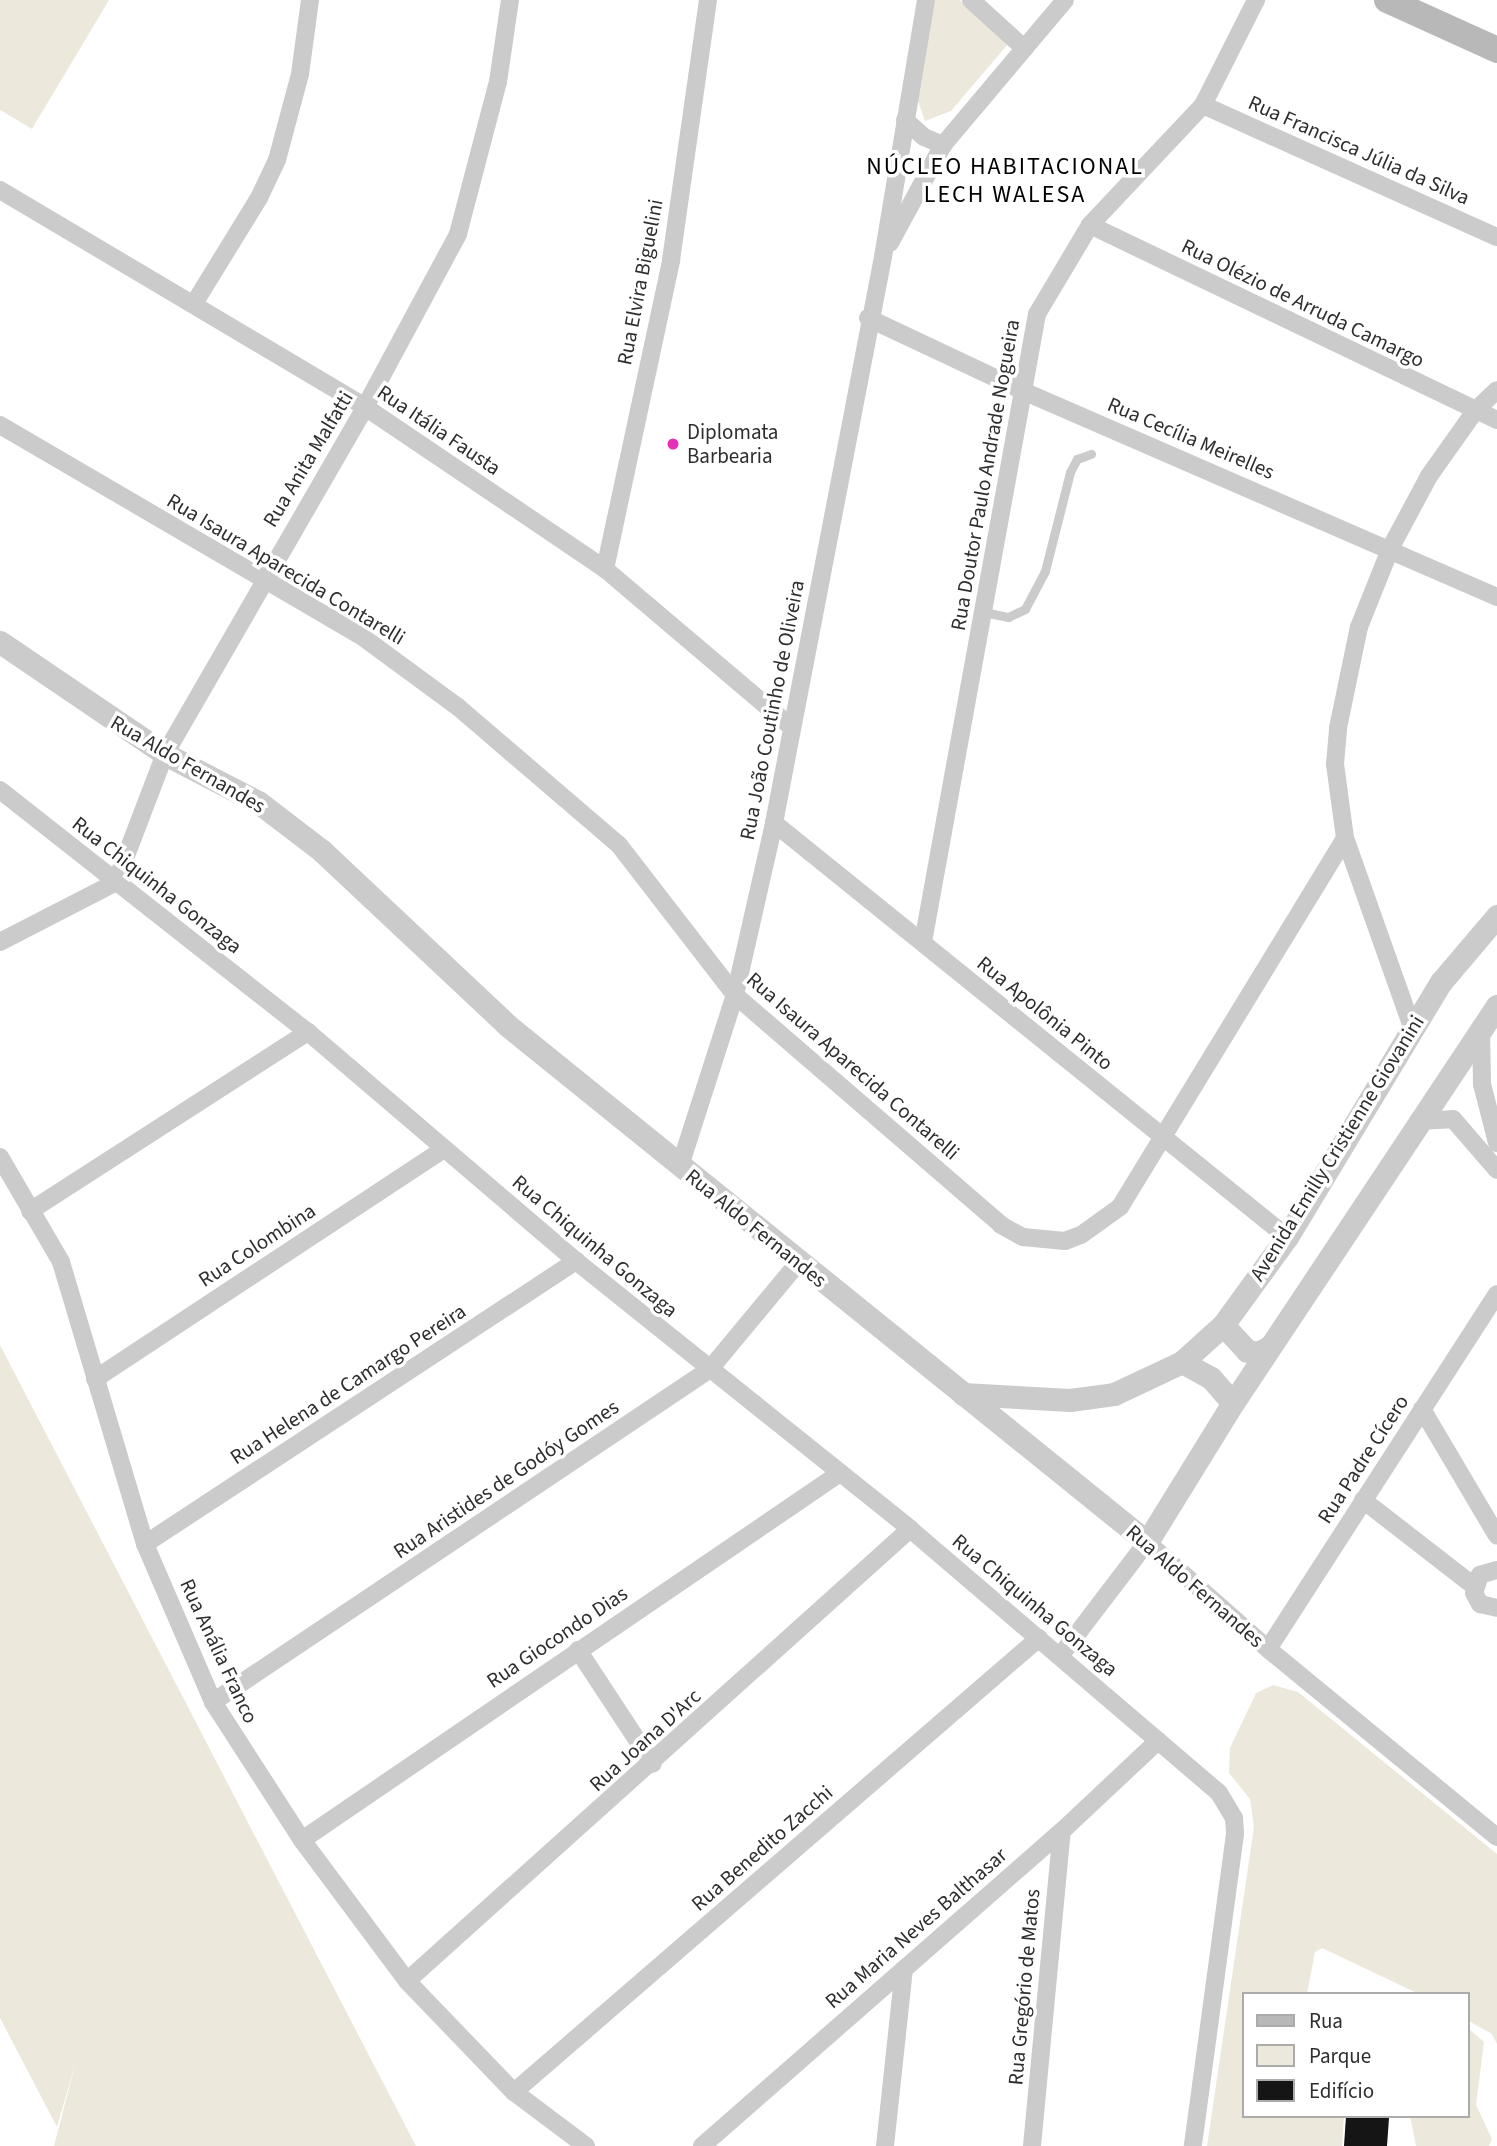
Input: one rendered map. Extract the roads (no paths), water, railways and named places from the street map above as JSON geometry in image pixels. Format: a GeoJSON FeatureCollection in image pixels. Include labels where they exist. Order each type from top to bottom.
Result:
{"type":"FeatureCollection","features":[{"type":"Feature","properties":{"kind":"main road"},"geometry":{"type":"LineString","coordinates":[[1387,0],[1497,50]]}},
{"type":"Feature","properties":{"kind":"street"},"geometry":{"type":"LineString","coordinates":[[195,302],[259,198],[277,160],[300,74],[310,0]]}},
{"type":"Feature","properties":{"kind":"street","name":"Rua Anita Malfatti"},"geometry":{"type":"LineString","coordinates":[[116,882],[165,754],[263,579],[365,407],[458,234],[498,82],[510,0]]}},
{"type":"Feature","properties":{"kind":"street","name":"Rua Elvira Biguelini"},"geometry":{"type":"LineString","coordinates":[[605,569],[671,260],[708,0]]}},
{"type":"Feature","properties":{"kind":"street"},"geometry":{"type":"LineString","coordinates":[[883,257],[926,0]]}},
{"type":"Feature","properties":{"kind":"street"},"geometry":{"type":"LineString","coordinates":[[971,0],[1024,48]]}},
{"type":"Feature","properties":{"kind":"street"},"geometry":{"type":"LineString","coordinates":[[883,257],[943,145],[1065,0]]}},
{"type":"Feature","properties":{"kind":"street","name":"Rua Doutor Paulo Andrade Nogueira"},"geometry":{"type":"LineString","coordinates":[[923,942],[1037,314],[1090,225],[1203,105],[1256,0]]}},
{"type":"Feature","properties":{"kind":"street","name":"Rua Francisca Júlia da Silva"},"geometry":{"type":"LineString","coordinates":[[1203,105],[1497,237]]}},
{"type":"Feature","properties":{"kind":"street"},"geometry":{"type":"LineString","coordinates":[[905,120],[924,137],[943,145]]}},
{"type":"Feature","properties":{"kind":"street","name":"Rua Itália Fausta"},"geometry":{"type":"LineString","coordinates":[[0,190],[195,302],[365,407],[605,569],[790,726]]}},
{"type":"Feature","properties":{"kind":"street","name":"Rua Olézio de Arruda Camargo"},"geometry":{"type":"LineString","coordinates":[[1090,225],[1497,420]]}},
{"type":"Feature","properties":{"kind":"street","name":"Rua João Coutinho de Oliveira"},"geometry":{"type":"LineString","coordinates":[[680,1166],[735,995],[774,822],[868,318],[883,257]]}},
{"type":"Feature","properties":{"kind":"street","name":"Rua Cecília Meirelles"},"geometry":{"type":"LineString","coordinates":[[868,318],[1023,391],[1391,547],[1497,597]]}},
{"type":"Feature","properties":{"kind":"street"},"geometry":{"type":"LineString","coordinates":[[1412,1027],[1345,838],[1335,764],[1343,691],[1359,627],[1391,547],[1429,476],[1475,411],[1497,390]]}},
{"type":"Feature","properties":{"kind":"street","name":"Rua Isaura Aparecida Contarelli"},"geometry":{"type":"LineString","coordinates":[[0,425],[364,638],[458,707],[618,845],[735,995],[1001,1225],[1023,1237],[1065,1241],[1101,1224],[1119,1207],[1345,838]]}},
{"type":"Feature","properties":{"kind":"street","name":"Rua Aldo Fernandes"},"geometry":{"type":"LineString","coordinates":[[0,642],[165,754],[258,802],[322,851],[507,1025],[798,1263],[1147,1542],[1268,1648],[1497,1837]]}},
{"type":"Feature","properties":{"kind":"street","name":"Rua Chiquinha Gonzaga"},"geometry":{"type":"LineString","coordinates":[[0,790],[308,1032],[576,1261],[910,1529],[1219,1793],[1234,1818],[1232,1867],[1193,2146]]}},
{"type":"Feature","properties":{"kind":"street","name":"Rua Apolônia Pinto"},"geometry":{"type":"LineString","coordinates":[[774,822],[1287,1237]]}},
{"type":"Feature","properties":{"kind":"street"},"geometry":{"type":"LineString","coordinates":[[0,942],[116,882]]}},
{"type":"Feature","properties":{"kind":"street","name":"Avenida Emilly Cristienne Giovanini"},"geometry":{"type":"LineString","coordinates":[[963,1394],[1070,1400],[1114,1394],[1182,1362],[1223,1325],[1287,1237],[1441,982],[1497,916]]}},
{"type":"Feature","properties":{"kind":"street"},"geometry":{"type":"LineString","coordinates":[[1060,1655],[1147,1542],[1269,1347],[1497,1006]]}},
{"type":"Feature","properties":{"kind":"street"},"geometry":{"type":"LineString","coordinates":[[1481,1027],[1482,1084],[1497,1143]]}},
{"type":"Feature","properties":{"kind":"street"},"geometry":{"type":"LineString","coordinates":[[30,1211],[308,1032]]}},
{"type":"Feature","properties":{"kind":"street"},"geometry":{"type":"LineString","coordinates":[[1418,1121],[1453,1119],[1497,1170]]}},
{"type":"Feature","properties":{"kind":"street","name":"Rua Colombina"},"geometry":{"type":"LineString","coordinates":[[95,1379],[444,1149]]}},
{"type":"Feature","properties":{"kind":"street","name":"Rua Anália Franco"},"geometry":{"type":"LineString","coordinates":[[0,1157],[61,1262],[145,1544],[213,1702],[302,1840],[407,1981],[513,2092],[586,2146]]}},
{"type":"Feature","properties":{"kind":"street","name":"Rua Helena de Camargo Pereira"},"geometry":{"type":"LineString","coordinates":[[145,1544],[576,1261]]}},
{"type":"Feature","properties":{"kind":"street","name":"Rua Aristides de Godóy Gomes"},"geometry":{"type":"LineString","coordinates":[[213,1702],[710,1369],[798,1263]]}},
{"type":"Feature","properties":{"kind":"street","name":"Rua Padre Cícero"},"geometry":{"type":"LineString","coordinates":[[1268,1648],[1497,1294]]}},
{"type":"Feature","properties":{"kind":"street"},"geometry":{"type":"LineString","coordinates":[[1223,1325],[1247,1351],[1258,1353],[1269,1347]]}},
{"type":"Feature","properties":{"kind":"street"},"geometry":{"type":"LineString","coordinates":[[1182,1362],[1211,1378],[1233,1403]]}},
{"type":"Feature","properties":{"kind":"street"},"geometry":{"type":"LineString","coordinates":[[1422,1409],[1497,1536]]}},
{"type":"Feature","properties":{"kind":"street","name":"Rua Giocondo Dias"},"geometry":{"type":"LineString","coordinates":[[302,1840],[840,1473]]}},
{"type":"Feature","properties":{"kind":"street"},"geometry":{"type":"LineString","coordinates":[[1363,1500],[1474,1586],[1480,1604],[1497,1608]]}},
{"type":"Feature","properties":{"kind":"street","name":"Rua Joana D'Arc"},"geometry":{"type":"LineString","coordinates":[[407,1981],[653,1764],[910,1529]]}},
{"type":"Feature","properties":{"kind":"street"},"geometry":{"type":"LineString","coordinates":[[1474,1586],[1485,1571],[1497,1570]]}},
{"type":"Feature","properties":{"kind":"street","name":"Rua Benedito Zacchi"},"geometry":{"type":"LineString","coordinates":[[513,2092],[1039,1638]]}},
{"type":"Feature","properties":{"kind":"street"},"geometry":{"type":"LineString","coordinates":[[578,1650],[653,1764]]}},
{"type":"Feature","properties":{"kind":"street","name":"Rua Maria Neves Balthasar"},"geometry":{"type":"LineString","coordinates":[[702,2146],[1062,1831],[1158,1741]]}},
{"type":"Feature","properties":{"kind":"street","name":"Rua Gregório de Matos"},"geometry":{"type":"LineString","coordinates":[[1032,2146],[1062,1831]]}},
{"type":"Feature","properties":{"kind":"street"},"geometry":{"type":"LineString","coordinates":[[885,2146],[904,1969]]}},
{"type":"Feature","properties":{"kind":"lane"},"geometry":{"type":"LineString","coordinates":[[984,612],[1008,617],[1026,609],[1045,571],[1070,472],[1077,458],[1091,454]]}},
{"type":"Feature","properties":{"kind":"place","name":"Diplomata Barbearia"},"geometry":{"type":"Point","coordinates":[673,444]}},
{"type":"Feature","properties":{"kind":"district","name":"NÚCLEO HABITACIONAL LECH WALESA"},"geometry":{"type":"Point","coordinates":[1005,181]}}]}
